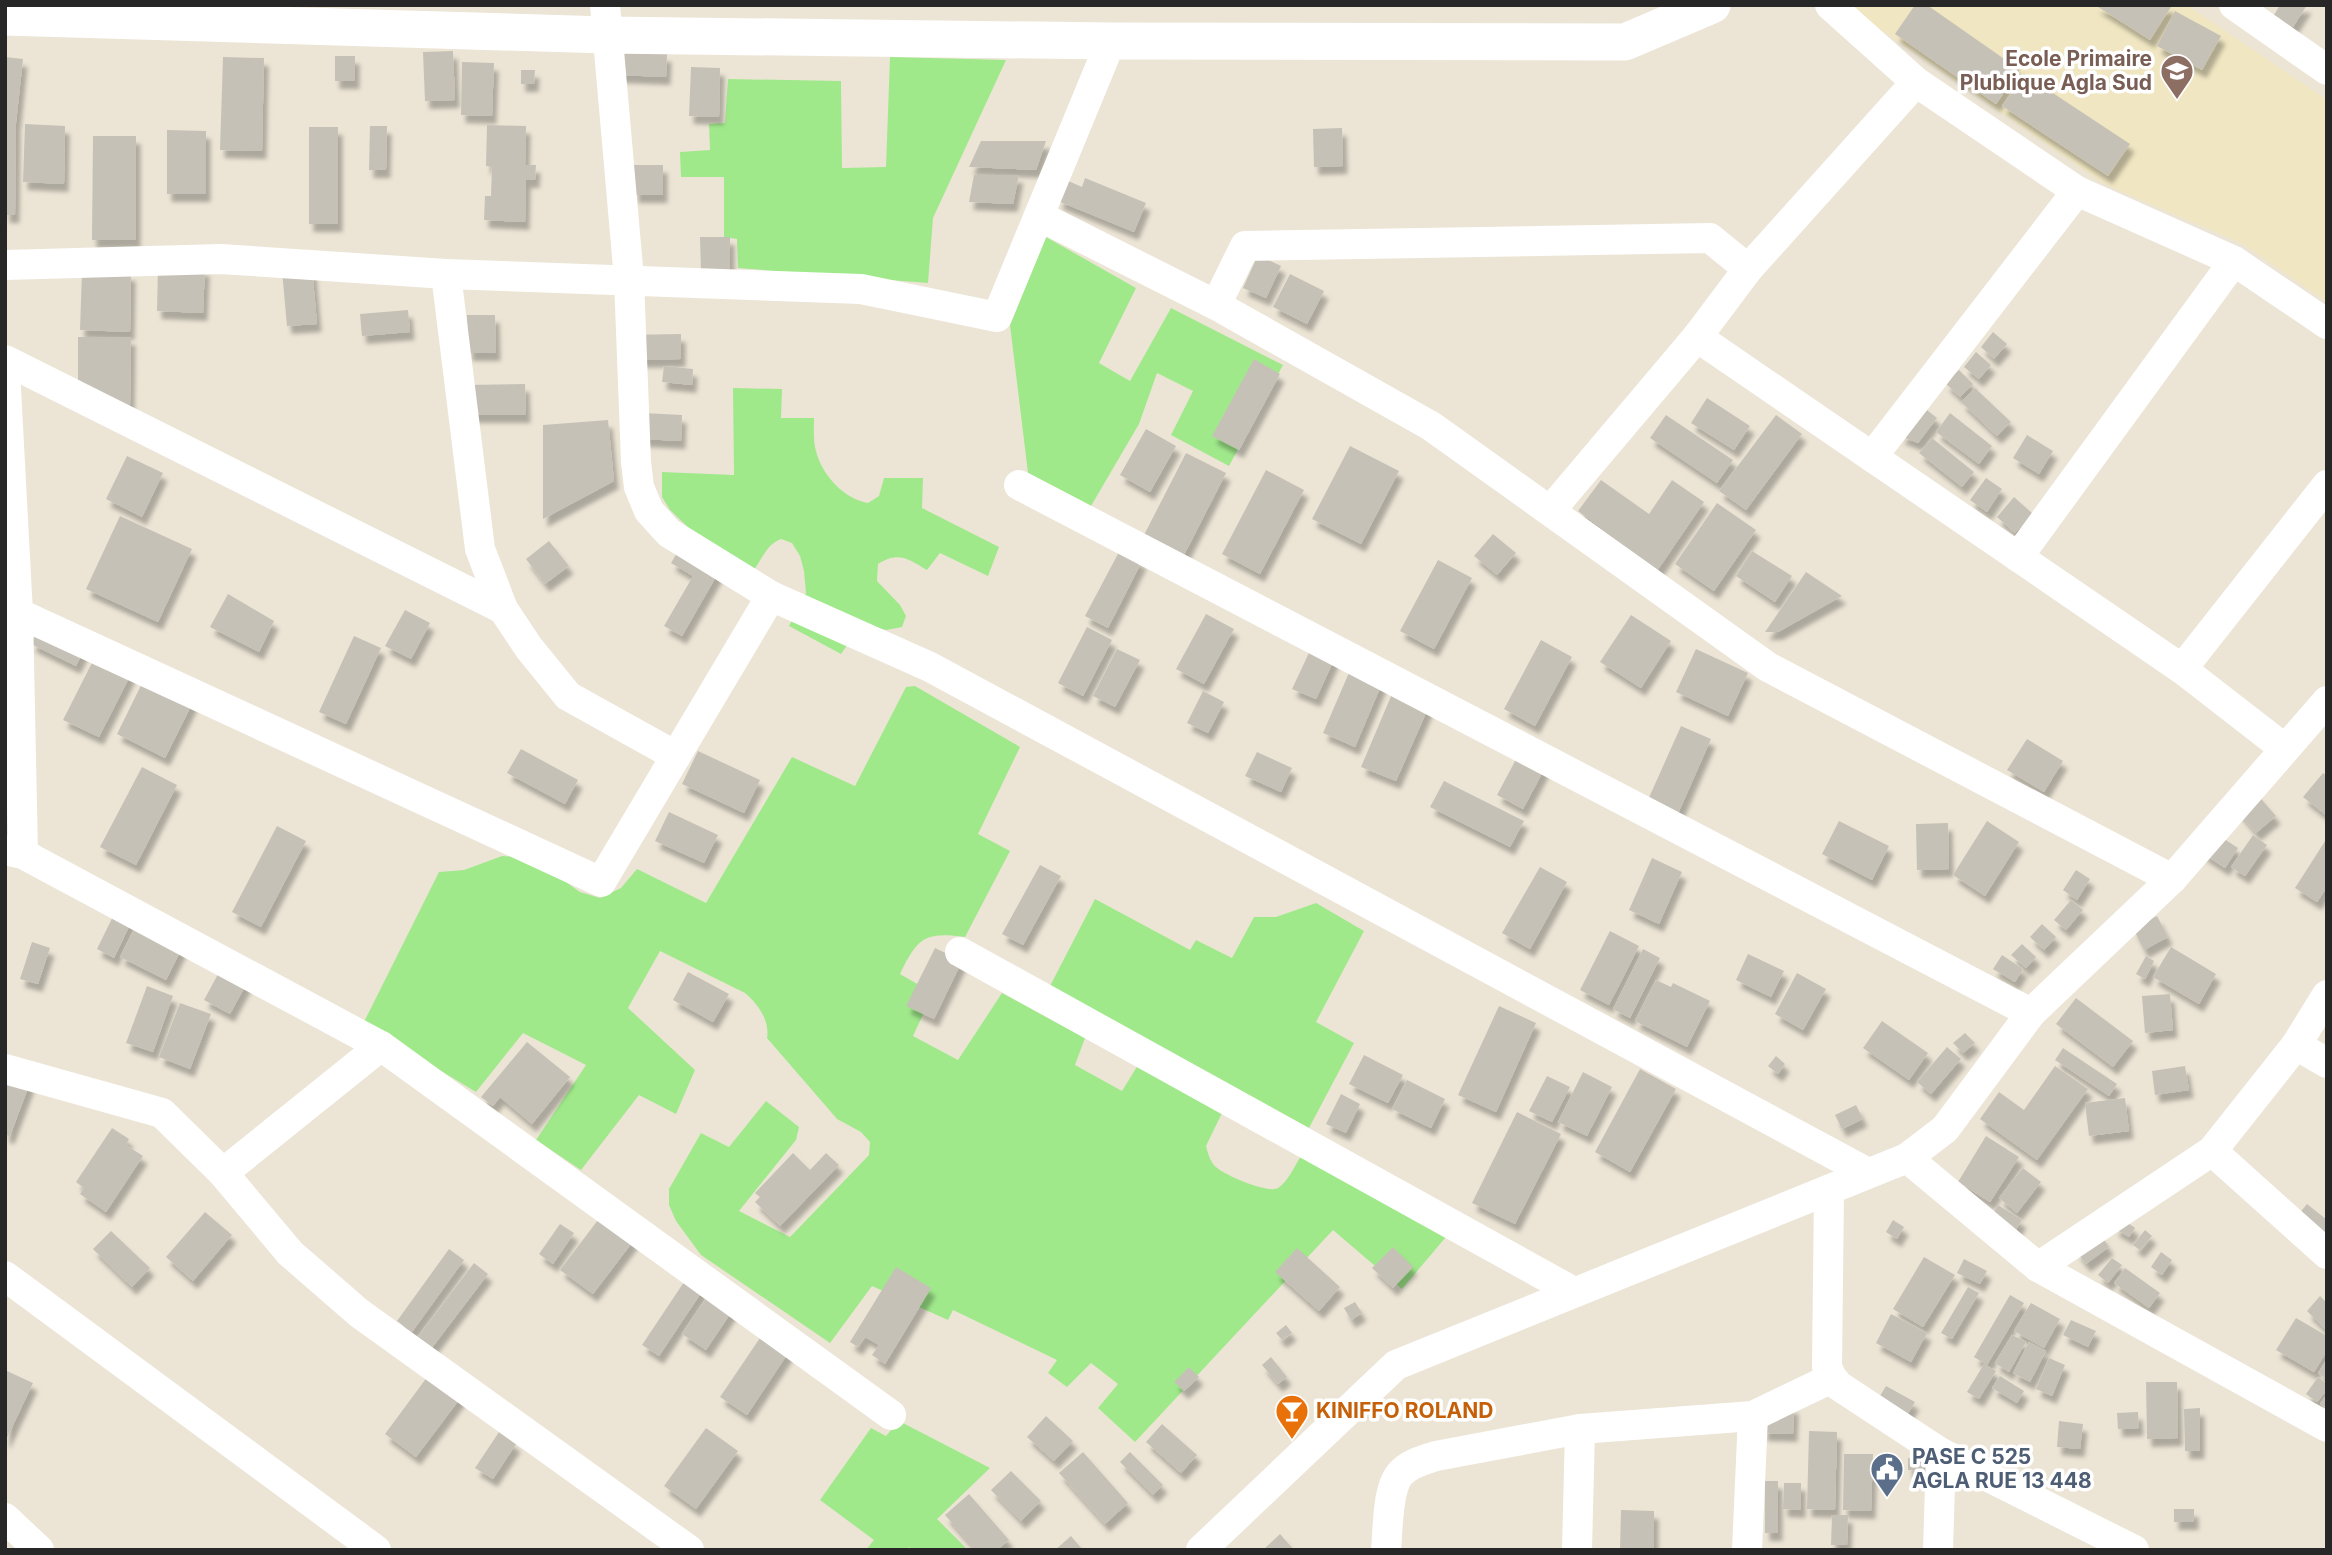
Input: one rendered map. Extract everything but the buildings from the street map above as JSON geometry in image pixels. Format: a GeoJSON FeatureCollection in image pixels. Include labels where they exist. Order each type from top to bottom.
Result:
{"type":"FeatureCollection","features":[{"type":"Feature","properties":{"kind":"street"},"geometry":{"type":"LineString","coordinates":[[5,17],[606,20],[1111,41],[1625,42],[1712,5]]}},
{"type":"Feature","properties":{"kind":"street"},"geometry":{"type":"LineString","coordinates":[[1830,5],[1916,82],[2077,191],[2234,261],[2327,324]]}},
{"type":"Feature","properties":{"kind":"street"},"geometry":{"type":"LineString","coordinates":[[2234,5],[2327,70]]}},
{"type":"Feature","properties":{"kind":"street"},"geometry":{"type":"LineString","coordinates":[[606,20],[629,279],[636,463],[639,487],[649,511],[668,533],[771,596],[930,667],[1868,1173]]}},
{"type":"Feature","properties":{"kind":"street"},"geometry":{"type":"LineString","coordinates":[[5,265],[221,259],[446,274],[861,289],[997,317],[1111,41]]}},
{"type":"Feature","properties":{"kind":"street"},"geometry":{"type":"LineString","coordinates":[[1550,511],[1697,337],[1748,269],[1916,82]]}},
{"type":"Feature","properties":{"kind":"street"},"geometry":{"type":"LineString","coordinates":[[1872,457],[2077,191]]}},
{"type":"Feature","properties":{"kind":"street"},"geometry":{"type":"LineString","coordinates":[[1039,216],[1216,305],[1431,426],[1768,667],[2172,879]]}},
{"type":"Feature","properties":{"kind":"street"},"geometry":{"type":"LineString","coordinates":[[1216,305],[1245,246],[1710,238],[1748,269]]}},
{"type":"Feature","properties":{"kind":"street"},"geometry":{"type":"LineString","coordinates":[[2018,557],[2234,261]]}},
{"type":"Feature","properties":{"kind":"street"},"geometry":{"type":"LineString","coordinates":[[446,274],[480,549],[503,609],[529,648],[568,696],[676,756]]}},
{"type":"Feature","properties":{"kind":"street"},"geometry":{"type":"LineString","coordinates":[[1697,337],[2182,669],[2285,749]]}},
{"type":"Feature","properties":{"kind":"street"},"geometry":{"type":"LineString","coordinates":[[5,360],[503,609]]}},
{"type":"Feature","properties":{"kind":"street"},"geometry":{"type":"LineString","coordinates":[[5,370],[18,613],[14,852],[381,1046],[891,1415]]}},
{"type":"Feature","properties":{"kind":"street"},"geometry":{"type":"LineString","coordinates":[[1019,485],[2031,1013]]}},
{"type":"Feature","properties":{"kind":"street"},"geometry":{"type":"LineString","coordinates":[[2182,669],[2327,485]]}},
{"type":"Feature","properties":{"kind":"street"},"geometry":{"type":"LineString","coordinates":[[18,613],[601,882],[771,596]]}},
{"type":"Feature","properties":{"kind":"street"},"geometry":{"type":"LineString","coordinates":[[1201,1550],[1396,1364],[1907,1158],[1945,1129],[2031,1013],[2172,879],[2327,701]]}},
{"type":"Feature","properties":{"kind":"street"},"geometry":{"type":"LineString","coordinates":[[960,951],[1574,1292]]}},
{"type":"Feature","properties":{"kind":"street"},"geometry":{"type":"LineString","coordinates":[[2038,1267],[2212,1151],[2296,1045],[2327,995]]}},
{"type":"Feature","properties":{"kind":"street"},"geometry":{"type":"LineString","coordinates":[[2296,1045],[2327,1063]]}},
{"type":"Feature","properties":{"kind":"street"},"geometry":{"type":"LineString","coordinates":[[222,1172],[381,1046]]}},
{"type":"Feature","properties":{"kind":"street"},"geometry":{"type":"LineString","coordinates":[[5,1069],[162,1113],[222,1172],[290,1253],[359,1313],[689,1550]]}},
{"type":"Feature","properties":{"kind":"street"},"geometry":{"type":"LineString","coordinates":[[2212,1151],[2327,1254]]}},
{"type":"Feature","properties":{"kind":"street"},"geometry":{"type":"LineString","coordinates":[[1907,1158],[2038,1267],[2327,1427]]}},
{"type":"Feature","properties":{"kind":"street"},"geometry":{"type":"LineString","coordinates":[[1829,1190],[1827,1367],[1832,1378],[1839,1386],[1941,1453],[2124,1547]]}},
{"type":"Feature","properties":{"kind":"street"},"geometry":{"type":"LineString","coordinates":[[5,1276],[376,1550]]}},
{"type":"Feature","properties":{"kind":"street"},"geometry":{"type":"LineString","coordinates":[[1386,1550],[1392,1492],[1399,1474],[1414,1464],[1436,1456],[1580,1429],[1753,1416],[1832,1378]]}},
{"type":"Feature","properties":{"kind":"street"},"geometry":{"type":"LineString","coordinates":[[1746,1550],[1753,1416]]}},
{"type":"Feature","properties":{"kind":"street"},"geometry":{"type":"LineString","coordinates":[[1577,1550],[1580,1429]]}},
{"type":"Feature","properties":{"kind":"street"},"geometry":{"type":"LineString","coordinates":[[1938,1550],[1941,1453]]}},
{"type":"Feature","properties":{"kind":"street"},"geometry":{"type":"LineString","coordinates":[[5,1518],[39,1550]]}},
{"type":"Feature","properties":{"kind":"shaded area"},"geometry":{"type":"Polygon","coordinates":[[[1845,5],[2187,5],[2327,100],[2327,302],[2243,244],[2104,184],[1845,5]]]}},
{"type":"Feature","properties":{"kind":"green space"},"geometry":{"type":"Polygon","coordinates":[[[890,57],[1006,60],[933,218],[928,283],[738,268],[737,239],[724,237],[724,177],[681,177],[680,152],[710,150],[709,124],[725,123],[728,79],[841,81],[842,168],[886,167],[890,57]]]}},
{"type":"Feature","properties":{"kind":"green space"},"geometry":{"type":"Polygon","coordinates":[[[1046,237],[1136,288],[1099,363],[1130,381],[1171,308],[1283,365],[1229,466],[1171,435],[1193,391],[1157,373],[1139,424],[1091,506],[1028,473],[1010,325],[1046,237]]]}},
{"type":"Feature","properties":{"kind":"green space"},"geometry":{"type":"Polygon","coordinates":[[[733,388],[782,389],[781,418],[814,418],[814,443],[823,469],[835,485],[859,501],[868,503],[879,496],[884,478],[923,478],[922,508],[999,547],[988,576],[940,553],[927,570],[909,560],[892,558],[878,564],[877,581],[900,605],[906,616],[902,627],[886,630],[872,627],[850,641],[841,654],[789,626],[806,593],[800,556],[792,543],[781,539],[774,542],[753,571],[742,579],[670,510],[662,497],[662,472],[734,475],[733,388]]]}},
{"type":"Feature","properties":{"kind":"green space"},"geometry":{"type":"Polygon","coordinates":[[[915,686],[1020,747],[978,834],[1010,851],[965,937],[940,935],[924,940],[917,945],[900,974],[933,993],[913,1036],[958,1060],[1002,993],[1085,1038],[1075,1065],[1122,1091],[1138,1065],[1222,1113],[1206,1146],[1214,1165],[1228,1175],[1257,1186],[1278,1188],[1288,1178],[1301,1156],[1446,1237],[1402,1289],[1333,1230],[1135,1442],[1098,1408],[1118,1384],[1091,1363],[1067,1387],[1048,1373],[1057,1360],[953,1310],[948,1320],[872,1286],[830,1343],[701,1255],[676,1221],[669,1205],[669,1189],[701,1133],[729,1147],[766,1101],[799,1127],[796,1140],[739,1211],[790,1237],[869,1155],[870,1142],[861,1132],[837,1119],[767,1038],[767,1025],[762,1013],[745,993],[660,951],[628,1008],[695,1070],[676,1114],[639,1095],[581,1170],[536,1140],[586,1065],[523,1033],[476,1092],[363,1024],[439,872],[464,870],[502,856],[523,857],[539,863],[580,892],[600,898],[621,888],[637,869],[706,903],[792,757],[855,786],[906,687],[915,686]]]}},
{"type":"Feature","properties":{"kind":"green space"},"geometry":{"type":"Polygon","coordinates":[[[1095,899],[1190,950],[1196,940],[1232,958],[1254,917],[1276,917],[1316,903],[1364,931],[1316,1022],[1354,1043],[1309,1128],[1050,986],[1095,899]]]}},
{"type":"Feature","properties":{"kind":"green space"},"geometry":{"type":"Polygon","coordinates":[[[899,1421],[990,1468],[937,1519],[968,1550],[913,1550],[909,1547],[906,1550],[866,1550],[874,1540],[820,1500],[871,1428],[886,1436],[899,1421]]]}},
{"type":"Feature","properties":{"kind":"place","name":"Ecole Primaire Plublique Agla Sud"},"geometry":{"type":"Point","coordinates":[2177,101]}},
{"type":"Feature","properties":{"kind":"place","name":"KINIFFO ROLAND"},"geometry":{"type":"Point","coordinates":[1292,1441]}},
{"type":"Feature","properties":{"kind":"place","name":"PASE C 525 AGLA RUE 13 448"},"geometry":{"type":"Point","coordinates":[1887,1499]}}]}
